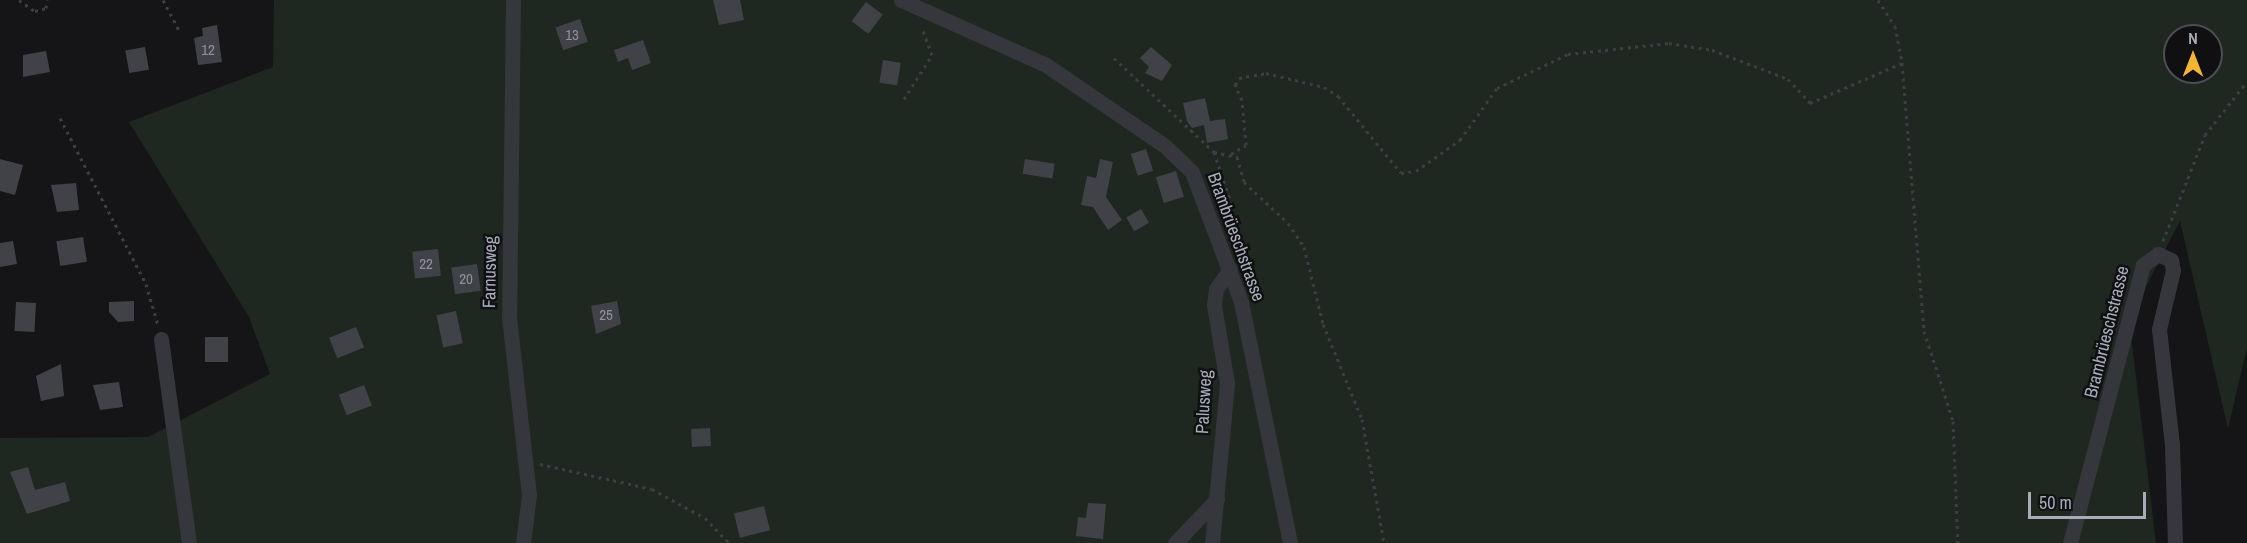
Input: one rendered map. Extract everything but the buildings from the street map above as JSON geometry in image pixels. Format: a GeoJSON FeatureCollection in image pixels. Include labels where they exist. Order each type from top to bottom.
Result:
{"type":"FeatureCollection","features":[{"type":"Feature","properties":{"kind":"street","name":"Farnusweg"},"geometry":{"type":"LineString","coordinates":[[513,0],[509,317],[526,461],[523,543]]}},
{"type":"Feature","properties":{"kind":"street","name":"Brambrüeschstrasse"},"geometry":{"type":"LineString","coordinates":[[906,3],[1046,65],[1178,156],[1192,172],[1230,269],[1255,360],[1290,543]]}},
{"type":"Feature","properties":{"kind":"street","name":"Brambrüeschstrasse"},"geometry":{"type":"LineString","coordinates":[[2070,543],[2143,265],[2158,254]]}},
{"type":"Feature","properties":{"kind":"street"},"geometry":{"type":"LineString","coordinates":[[2158,254],[2171,261],[2173,270],[2159,329],[2172,444],[2175,543]]}},
{"type":"Feature","properties":{"kind":"street","name":"Palusweg"},"geometry":{"type":"LineString","coordinates":[[1212,543],[1227,383],[1214,305],[1216,289],[1230,269]]}},
{"type":"Feature","properties":{"kind":"street"},"geometry":{"type":"LineString","coordinates":[[161,339],[189,543]]}},
{"type":"Feature","properties":{"kind":"street"},"geometry":{"type":"LineString","coordinates":[[1175,543],[1217,499]]}},
{"type":"Feature","properties":{"kind":"path"},"geometry":{"type":"LineString","coordinates":[[19,0],[35,11],[46,8],[48,0]]}},
{"type":"Feature","properties":{"kind":"path"},"geometry":{"type":"LineString","coordinates":[[163,0],[179,30]]}},
{"type":"Feature","properties":{"kind":"path"},"geometry":{"type":"LineString","coordinates":[[1878,0],[1895,26],[1902,63],[1924,331],[1953,421],[1958,543]]}},
{"type":"Feature","properties":{"kind":"path"},"geometry":{"type":"LineString","coordinates":[[904,99],[932,55],[931,42],[906,3]]}},
{"type":"Feature","properties":{"kind":"path"},"geometry":{"type":"LineString","coordinates":[[1214,152],[1231,154],[1246,145],[1242,100],[1235,85],[1239,78],[1266,73],[1324,87],[1338,96],[1401,173],[1416,171],[1460,140],[1497,88],[1530,68],[1568,54],[1669,43],[1712,50],[1788,79],[1810,103],[1902,63]]}},
{"type":"Feature","properties":{"kind":"path"},"geometry":{"type":"LineString","coordinates":[[2158,254],[2205,135],[2247,81]]}},
{"type":"Feature","properties":{"kind":"path"},"geometry":{"type":"LineString","coordinates":[[60,118],[146,284],[161,339]]}},
{"type":"Feature","properties":{"kind":"path"},"geometry":{"type":"LineString","coordinates":[[1231,154],[1244,182],[1288,223],[1304,247],[1323,324],[1362,419],[1384,543]]}},
{"type":"Feature","properties":{"kind":"path"},"geometry":{"type":"LineString","coordinates":[[526,461],[652,489],[705,518],[729,543]]}},
{"type":"Feature","properties":{"kind":"shaded area"},"geometry":{"type":"Polygon","coordinates":[[[274,0],[2247,0],[2247,347],[2228,429],[2180,221],[2129,319],[2156,543],[0,543],[0,438],[148,437],[270,374],[249,317],[129,122],[273,67],[274,0]]]}}]}
